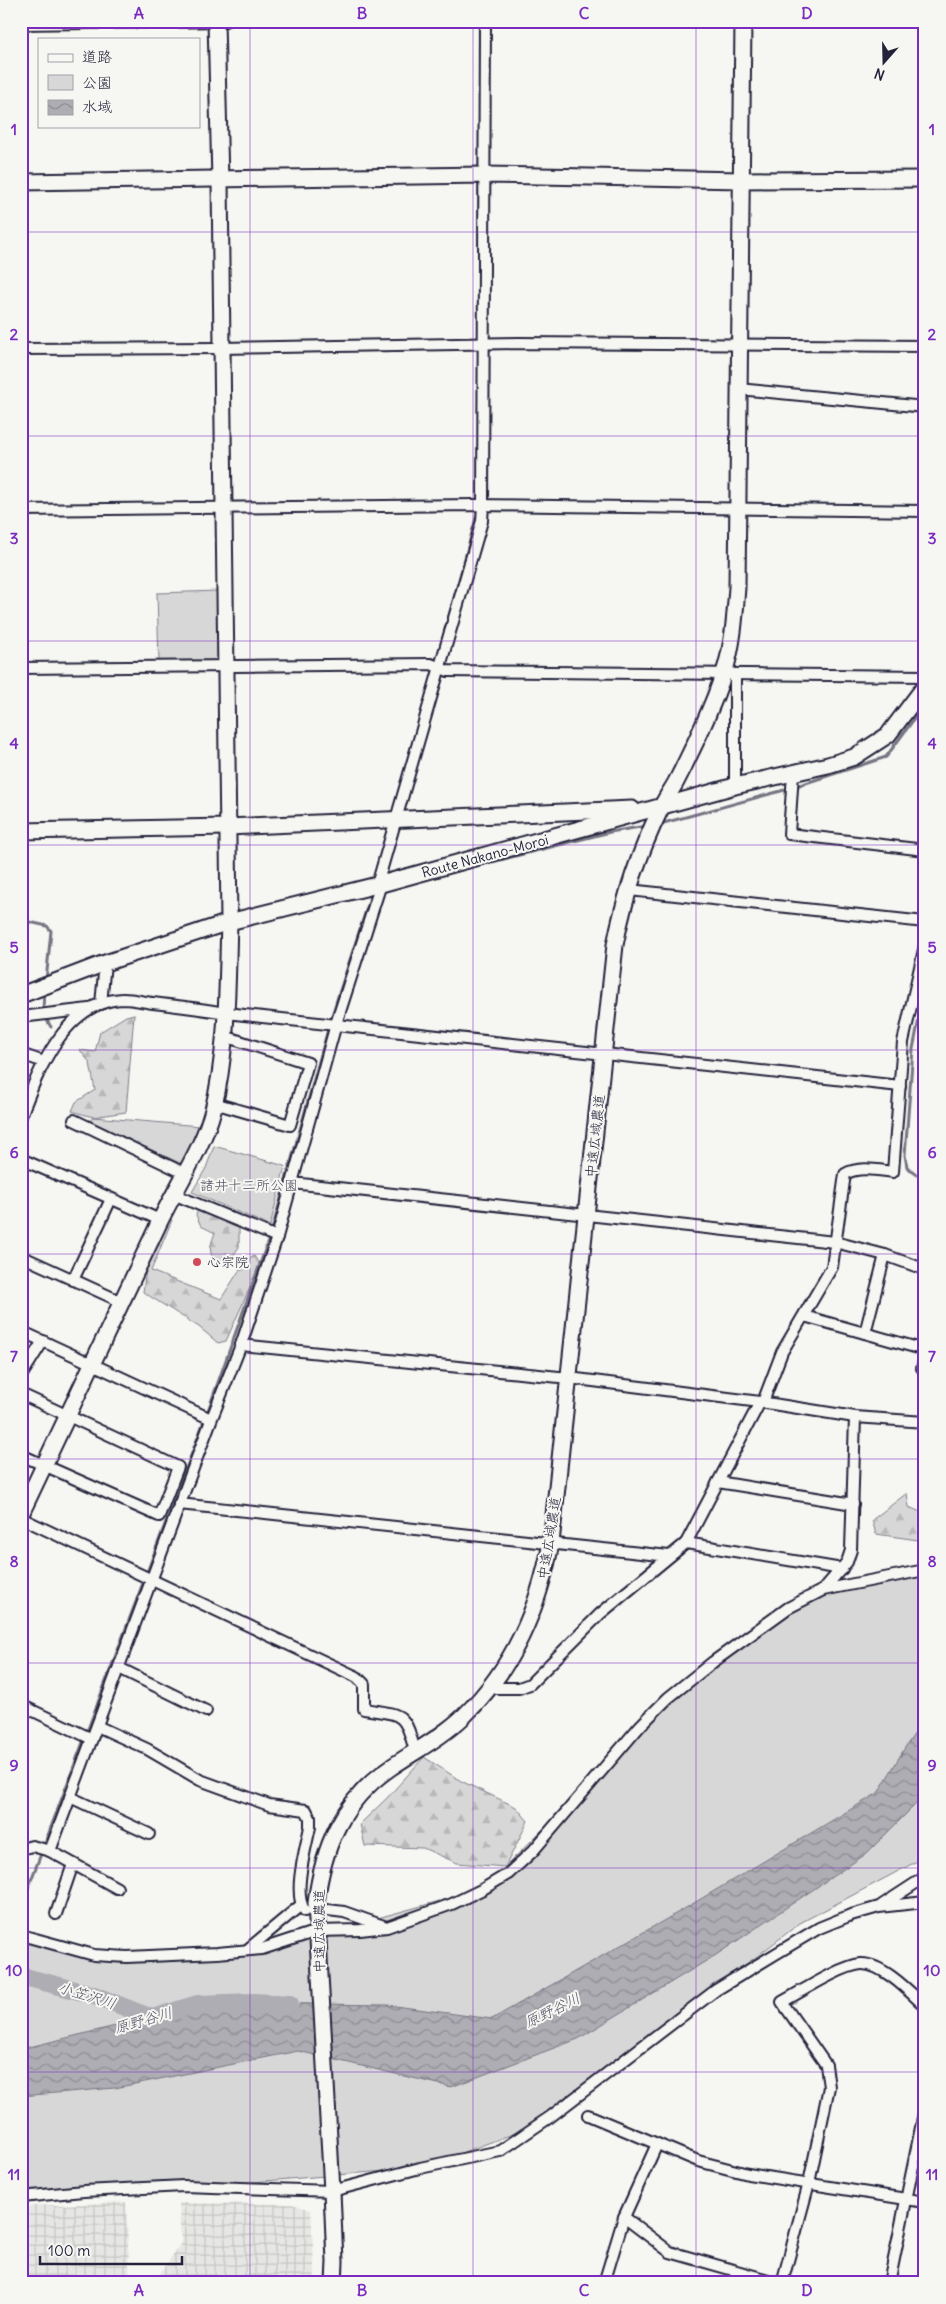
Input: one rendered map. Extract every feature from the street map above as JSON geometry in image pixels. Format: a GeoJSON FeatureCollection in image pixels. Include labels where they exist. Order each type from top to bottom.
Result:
{"type":"FeatureCollection","features":[{"type":"Feature","properties":{"kind":"street"},"geometry":{"type":"LineString","coordinates":[[21,1514],[160,1220],[203,1136],[214,1103],[224,1036],[229,922],[220,180],[216,21]]}},
{"type":"Feature","properties":{"kind":"street"},"geometry":{"type":"LineString","coordinates":[[21,24],[225,21]]}},
{"type":"Feature","properties":{"kind":"street"},"geometry":{"type":"LineString","coordinates":[[49,1851],[241,1345],[277,1237],[336,1024],[379,884],[435,666],[482,521],[479,505],[484,343],[486,21]]}},
{"type":"Feature","properties":{"kind":"street","name":"中遠広域農道"},"geometry":{"type":"LineString","coordinates":[[334,2283],[332,2185],[316,1903],[323,1859],[331,1838],[354,1801],[368,1785],[445,1732],[490,1688],[517,1647],[528,1625],[544,1580],[551,1544],[615,945],[628,890],[661,808],[676,783],[703,724],[729,674],[735,615],[738,510],[738,343],[743,21]]}},
{"type":"Feature","properties":{"kind":"street"},"geometry":{"type":"LineString","coordinates":[[21,182],[485,175],[741,180],[925,180]]}},
{"type":"Feature","properties":{"kind":"street"},"geometry":{"type":"LineString","coordinates":[[21,349],[222,348],[484,343],[738,343],[925,346]]}},
{"type":"Feature","properties":{"kind":"street"},"geometry":{"type":"LineString","coordinates":[[738,389],[925,407]]}},
{"type":"Feature","properties":{"kind":"street"},"geometry":{"type":"LineString","coordinates":[[21,510],[224,506],[479,505],[738,510],[925,511]]}},
{"type":"Feature","properties":{"kind":"street"},"geometry":{"type":"LineString","coordinates":[[21,668],[435,666],[448,671],[925,676]]}},
{"type":"Feature","properties":{"kind":"street"},"geometry":{"type":"LineString","coordinates":[[729,674],[735,786]]}},
{"type":"Feature","properties":{"kind":"street","name":"Route Nakano-Moroi"},"geometry":{"type":"LineString","coordinates":[[21,995],[105,963],[229,922],[379,884],[661,808],[735,786],[854,757],[888,735],[923,694]]}},
{"type":"Feature","properties":{"kind":"street"},"geometry":{"type":"LineString","coordinates":[[794,773],[789,834],[925,850]]}},
{"type":"Feature","properties":{"kind":"street"},"geometry":{"type":"LineString","coordinates":[[21,831],[227,827],[661,808]]}},
{"type":"Feature","properties":{"kind":"street"},"geometry":{"type":"LineString","coordinates":[[628,890],[925,922]]}},
{"type":"Feature","properties":{"kind":"street"},"geometry":{"type":"LineString","coordinates":[[490,1688],[519,1688],[530,1684],[600,1614],[686,1543],[762,1402],[782,1352],[832,1267],[845,1174],[852,1170],[862,1169],[893,1172],[903,1042],[925,945]]}},
{"type":"Feature","properties":{"kind":"street"},"geometry":{"type":"LineString","coordinates":[[21,1116],[44,1062],[60,1035],[97,1006],[105,963]]}},
{"type":"Feature","properties":{"kind":"street"},"geometry":{"type":"LineString","coordinates":[[21,1016],[97,1006],[124,999],[226,1013],[900,1086]]}},
{"type":"Feature","properties":{"kind":"street"},"geometry":{"type":"LineString","coordinates":[[214,1103],[290,1125],[308,1063],[224,1036]]}},
{"type":"Feature","properties":{"kind":"street"},"geometry":{"type":"LineString","coordinates":[[21,1054],[44,1062]]}},
{"type":"Feature","properties":{"kind":"street"},"geometry":{"type":"LineString","coordinates":[[74,1120],[184,1173]]}},
{"type":"Feature","properties":{"kind":"street"},"geometry":{"type":"LineString","coordinates":[[21,1159],[160,1220]]}},
{"type":"Feature","properties":{"kind":"street"},"geometry":{"type":"LineString","coordinates":[[292,1183],[835,1242],[884,1255],[921,1268],[925,1273]]}},
{"type":"Feature","properties":{"kind":"street"},"geometry":{"type":"LineString","coordinates":[[173,1194],[277,1237]]}},
{"type":"Feature","properties":{"kind":"street"},"geometry":{"type":"LineString","coordinates":[[73,1280],[111,1199]]}},
{"type":"Feature","properties":{"kind":"street"},"geometry":{"type":"LineString","coordinates":[[865,1333],[884,1255]]}},
{"type":"Feature","properties":{"kind":"street"},"geometry":{"type":"LineString","coordinates":[[21,1256],[122,1302]]}},
{"type":"Feature","properties":{"kind":"street"},"geometry":{"type":"LineString","coordinates":[[804,1316],[925,1350]]}},
{"type":"Feature","properties":{"kind":"street"},"geometry":{"type":"LineString","coordinates":[[21,1331],[211,1420]]}},
{"type":"Feature","properties":{"kind":"street"},"geometry":{"type":"LineString","coordinates":[[21,1376],[43,1341]]}},
{"type":"Feature","properties":{"kind":"street"},"geometry":{"type":"LineString","coordinates":[[241,1345],[568,1378],[762,1402],[856,1417],[925,1422]]}},
{"type":"Feature","properties":{"kind":"street"},"geometry":{"type":"LineString","coordinates":[[925,1358],[922,1368],[925,1368]]}},
{"type":"Feature","properties":{"kind":"street"},"geometry":{"type":"LineString","coordinates":[[21,1394],[68,1414],[178,1467],[159,1516],[21,1455]]}},
{"type":"Feature","properties":{"kind":"street"},"geometry":{"type":"LineString","coordinates":[[823,1590],[842,1569],[852,1550],[856,1417]]}},
{"type":"Feature","properties":{"kind":"street"},"geometry":{"type":"LineString","coordinates":[[718,1482],[853,1504]]}},
{"type":"Feature","properties":{"kind":"street"},"geometry":{"type":"LineString","coordinates":[[180,1504],[669,1556]]}},
{"type":"Feature","properties":{"kind":"street"},"geometry":{"type":"LineString","coordinates":[[21,1518],[357,1677],[364,1684],[364,1709],[398,1714],[406,1722],[415,1752]]}},
{"type":"Feature","properties":{"kind":"street"},"geometry":{"type":"LineString","coordinates":[[686,1543],[842,1569]]}},
{"type":"Feature","properties":{"kind":"street"},"geometry":{"type":"LineString","coordinates":[[21,1935],[94,1955],[160,1957],[262,1949],[360,1930],[387,1927],[452,1904],[508,1874],[533,1852],[640,1726],[668,1698],[713,1662],[788,1608],[823,1590],[925,1570]]}},
{"type":"Feature","properties":{"kind":"street"},"geometry":{"type":"LineString","coordinates":[[119,1668],[206,1711]]}},
{"type":"Feature","properties":{"kind":"street"},"geometry":{"type":"LineString","coordinates":[[21,1705],[92,1739]]}},
{"type":"Feature","properties":{"kind":"street"},"geometry":{"type":"LineString","coordinates":[[98,1726],[147,1750],[200,1780],[269,1805],[306,1810],[310,1818],[310,1827],[302,1870],[303,1908],[246,1950]]}},
{"type":"Feature","properties":{"kind":"street"},"geometry":{"type":"LineString","coordinates":[[70,1797],[149,1834]]}},
{"type":"Feature","properties":{"kind":"street"},"geometry":{"type":"LineString","coordinates":[[21,1849],[32,1846],[49,1851],[117,1888]]}},
{"type":"Feature","properties":{"kind":"street"},"geometry":{"type":"LineString","coordinates":[[56,1914],[73,1864]]}},
{"type":"Feature","properties":{"kind":"street"},"geometry":{"type":"LineString","coordinates":[[879,1907],[925,1877]]}},
{"type":"Feature","properties":{"kind":"street"},"geometry":{"type":"LineString","coordinates":[[21,2197],[84,2191],[184,2186],[332,2185],[500,2151],[550,2117],[716,1990],[819,1928],[851,1915],[879,1907],[925,1902]]}},
{"type":"Feature","properties":{"kind":"street"},"geometry":{"type":"LineString","coordinates":[[328,1910],[344,1912],[387,1927]]}},
{"type":"Feature","properties":{"kind":"street"},"geometry":{"type":"LineString","coordinates":[[624,2217],[670,2252],[781,2283],[809,2184],[829,2087],[826,2065],[782,2002],[838,1972],[862,1964],[877,1968],[902,1984],[925,2006]]}},
{"type":"Feature","properties":{"kind":"street"},"geometry":{"type":"LineString","coordinates":[[889,2283],[908,2200],[925,2108]]}},
{"type":"Feature","properties":{"kind":"street"},"geometry":{"type":"LineString","coordinates":[[588,2115],[698,2162],[748,2174],[925,2202]]}},
{"type":"Feature","properties":{"kind":"street"},"geometry":{"type":"LineString","coordinates":[[604,2283],[624,2217],[656,2144]]}},
{"type":"Feature","properties":{"kind":"shaded area"},"geometry":{"type":"Polygon","coordinates":[[[126,2202],[130,2283],[21,2283],[21,2210],[33,2206],[126,2202]]]}},
{"type":"Feature","properties":{"kind":"shaded area"},"geometry":{"type":"Polygon","coordinates":[[[179,2203],[292,2204],[311,2210],[315,2283],[154,2283],[181,2243],[179,2203]]]}},
{"type":"Feature","properties":{"kind":"green space"},"geometry":{"type":"Polygon","coordinates":[[[219,591],[221,662],[159,662],[157,593],[219,591]]]}},
{"type":"Feature","properties":{"kind":"green space"},"geometry":{"type":"Polygon","coordinates":[[[134,1014],[126,1112],[93,1117],[72,1111],[76,1102],[95,1090],[90,1063],[80,1050],[95,1052],[100,1032],[126,1016],[134,1014]]]}},
{"type":"Feature","properties":{"kind":"green space"},"geometry":{"type":"Polygon","coordinates":[[[93,1117],[200,1126],[182,1164],[90,1121],[93,1117]]]}},
{"type":"Feature","properties":{"kind":"green space","name":"諸井十二所公園"},"geometry":{"type":"Polygon","coordinates":[[[214,1146],[285,1166],[270,1226],[192,1192],[206,1168],[214,1146]]]}},
{"type":"Feature","properties":{"kind":"green space"},"geometry":{"type":"Polygon","coordinates":[[[200,1205],[239,1228],[239,1247],[228,1263],[218,1264],[212,1256],[210,1249],[215,1233],[201,1226],[196,1215],[200,1205]]]}},
{"type":"Feature","properties":{"kind":"green space"},"geometry":{"type":"Polygon","coordinates":[[[167,1218],[172,1220],[151,1271],[221,1299],[246,1260],[254,1256],[260,1265],[226,1341],[218,1343],[199,1327],[143,1292],[146,1269],[167,1218]]]}},
{"type":"Feature","properties":{"kind":"green space"},"geometry":{"type":"Polygon","coordinates":[[[907,1493],[909,1507],[925,1514],[925,1541],[876,1534],[872,1520],[907,1493]]]}},
{"type":"Feature","properties":{"kind":"green space"},"geometry":{"type":"Polygon","coordinates":[[[925,1572],[925,1857],[800,1923],[540,2124],[420,2168],[194,2187],[43,2195],[21,2202],[21,1935],[61,1947],[139,1962],[247,1954],[483,1889],[615,1757],[663,1703],[722,1656],[830,1589],[925,1572]]]}},
{"type":"Feature","properties":{"kind":"green space"},"geometry":{"type":"Polygon","coordinates":[[[424,1757],[461,1781],[516,1807],[528,1821],[505,1867],[457,1863],[423,1848],[365,1846],[360,1824],[387,1798],[424,1757]]]}},
{"type":"Feature","properties":{"kind":"water"},"geometry":{"type":"Polygon","coordinates":[[[925,1719],[925,1795],[866,1854],[716,1955],[578,2039],[451,2087],[298,2051],[115,2088],[21,2096],[21,2049],[169,2013],[244,2003],[388,2005],[492,2019],[684,1909],[878,1793],[906,1746],[925,1719]]]}},
{"type":"Feature","properties":{"kind":"waterway"},"geometry":{"type":"LineString","coordinates":[[479,169],[480,116]]}},
{"type":"Feature","properties":{"kind":"waterway"},"geometry":{"type":"LineString","coordinates":[[479,178],[479,289]]}},
{"type":"Feature","properties":{"kind":"waterway"},"geometry":{"type":"LineString","coordinates":[[437,659],[478,511]]}},
{"type":"Feature","properties":{"kind":"waterway"},"geometry":{"type":"LineString","coordinates":[[660,824],[781,791],[886,757],[925,704]]}},
{"type":"Feature","properties":{"kind":"waterway"},"geometry":{"type":"LineString","coordinates":[[453,872],[610,832],[646,826]]}},
{"type":"Feature","properties":{"kind":"waterway"},"geometry":{"type":"LineString","coordinates":[[21,1907],[210,1405],[272,1230],[332,1015],[372,892]]}},
{"type":"Feature","properties":{"kind":"waterway"},"geometry":{"type":"LineString","coordinates":[[21,920],[47,926],[51,931],[46,981]]}},
{"type":"Feature","properties":{"kind":"waterway"},"geometry":{"type":"LineString","coordinates":[[925,989],[913,1049],[905,1155],[907,1167],[925,1181]]}},
{"type":"Feature","properties":{"kind":"waterway"},"geometry":{"type":"LineString","coordinates":[[43,1011],[44,990]]}},
{"type":"Feature","properties":{"kind":"waterway"},"geometry":{"type":"LineString","coordinates":[[45,1017],[51,1027]]}},
{"type":"Feature","properties":{"kind":"waterway","name":"小笠沢川"},"geometry":{"type":"LineString","coordinates":[[21,1976],[94,1995],[152,2018]]}},
{"type":"Feature","properties":{"kind":"waterway","name":"原野谷川"},"geometry":{"type":"LineString","coordinates":[[146,2020],[197,2004],[254,2002],[290,2004]]}},
{"type":"Feature","properties":{"kind":"place","name":"心宗院"},"geometry":{"type":"Point","coordinates":[197,1262]}}]}
